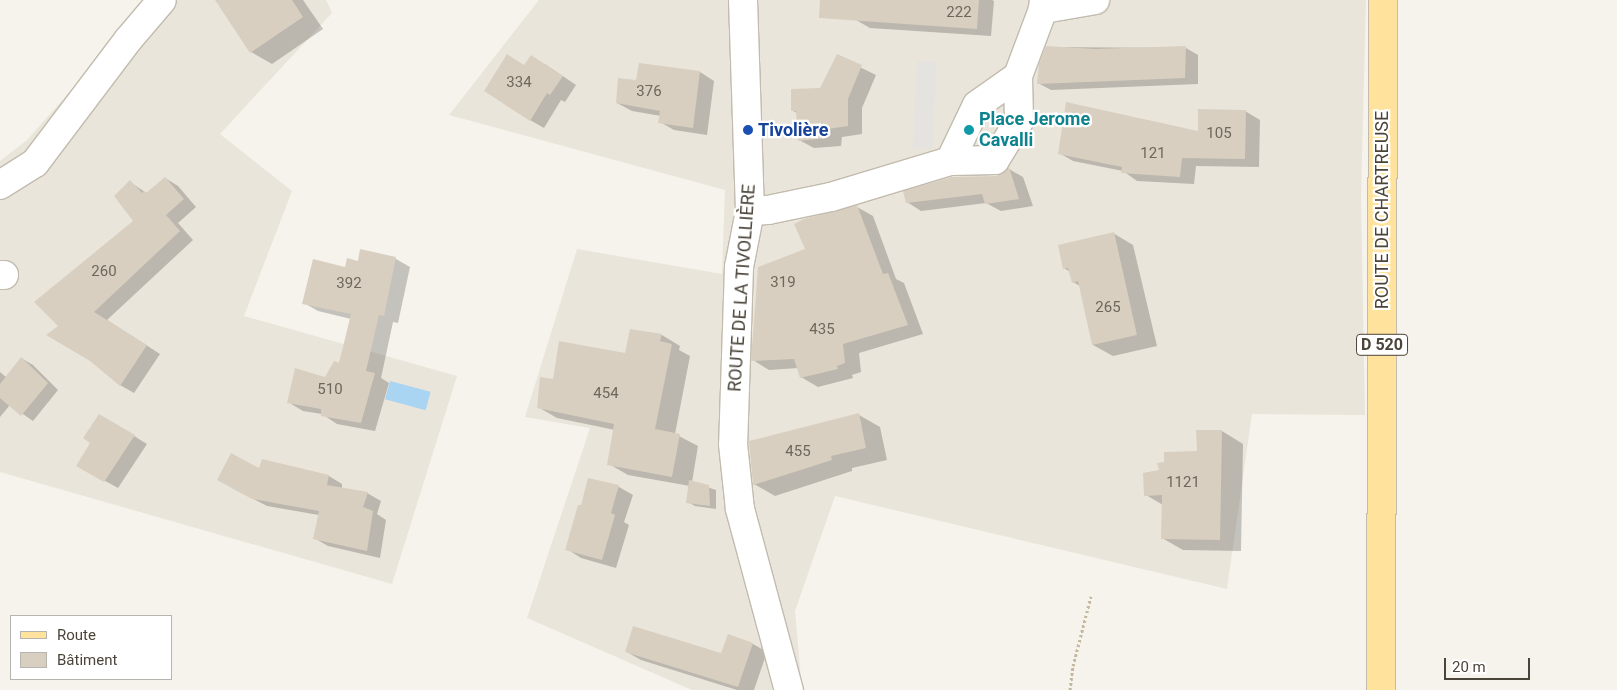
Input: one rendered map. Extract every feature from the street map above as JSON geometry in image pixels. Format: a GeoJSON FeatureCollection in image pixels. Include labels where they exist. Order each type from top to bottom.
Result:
{"type":"FeatureCollection","features":[{"type":"Feature","properties":{"kind":"main road","name":"ROUTE DE CHARTREUSE"},"geometry":{"type":"LineString","coordinates":[[1382,0],[1382,690]]}},
{"type":"Feature","properties":{"kind":"street"},"geometry":{"type":"LineString","coordinates":[[0,184],[35,163],[128,40],[162,0]]}},
{"type":"Feature","properties":{"kind":"street","name":"ROUTE DE LA TIVOLLIÈRE"},"geometry":{"type":"LineString","coordinates":[[743,0],[750,211],[740,266],[733,444],[740,509],[789,690]]}},
{"type":"Feature","properties":{"kind":"street"},"geometry":{"type":"LineString","coordinates":[[750,211],[768,210],[831,197],[950,161],[995,160],[1019,121],[1018,76],[1044,5],[1094,0]]}},
{"type":"Feature","properties":{"kind":"street"},"geometry":{"type":"LineString","coordinates":[[950,161],[977,105],[1018,76]]}},
{"type":"Feature","properties":{"kind":"path"},"geometry":{"type":"LineString","coordinates":[[1070,690],[1073,666],[1091,596]]}},
{"type":"Feature","properties":{"kind":"shaded area"},"geometry":{"type":"Polygon","coordinates":[[[151,0],[326,0],[332,13],[220,134],[292,191],[244,316],[457,376],[392,584],[0,472],[0,161],[27,140],[151,0]]]}},
{"type":"Feature","properties":{"kind":"shaded area"},"geometry":{"type":"Polygon","coordinates":[[[539,0],[1366,0],[1361,197],[1365,415],[1252,414],[1227,589],[835,496],[795,611],[802,690],[692,690],[527,618],[590,428],[525,417],[577,249],[722,274],[725,190],[449,115],[539,0]]]}},
{"type":"Feature","properties":{"kind":"shaded area"},"geometry":{"type":"Polygon","coordinates":[[[917,61],[937,62],[932,149],[912,148],[917,61]]]}},
{"type":"Feature","properties":{"kind":"water"},"geometry":{"type":"Polygon","coordinates":[[[390,381],[431,392],[426,410],[385,399],[390,381]]]}},
{"type":"Feature","properties":{"kind":"building"},"geometry":{"type":"Polygon","coordinates":[[[215,0],[292,0],[303,17],[250,53],[215,0]]]}},
{"type":"Feature","properties":{"kind":"building"},"geometry":{"type":"Polygon","coordinates":[[[820,0],[979,0],[977,29],[819,18],[820,0]]]}},
{"type":"Feature","properties":{"kind":"building"},"geometry":{"type":"Polygon","coordinates":[[[1046,46],[1095,49],[1186,46],[1185,78],[1037,84],[1039,64],[1046,46]]]}},
{"type":"Feature","properties":{"kind":"building"},"geometry":{"type":"Polygon","coordinates":[[[507,54],[524,65],[531,55],[563,76],[550,95],[547,93],[530,121],[484,91],[507,54]]]}},
{"type":"Feature","properties":{"kind":"building"},"geometry":{"type":"Polygon","coordinates":[[[837,54],[862,65],[848,99],[848,126],[828,129],[827,138],[798,141],[796,111],[791,111],[791,89],[820,88],[837,54]]]}},
{"type":"Feature","properties":{"kind":"building"},"geometry":{"type":"Polygon","coordinates":[[[639,63],[700,71],[693,128],[658,123],[660,111],[616,103],[618,78],[636,80],[639,63]]]}},
{"type":"Feature","properties":{"kind":"building"},"geometry":{"type":"Polygon","coordinates":[[[1066,102],[1198,131],[1198,109],[1246,110],[1245,159],[1182,158],[1180,177],[1121,173],[1122,167],[1058,154],[1066,102]]]}},
{"type":"Feature","properties":{"kind":"building"},"geometry":{"type":"Polygon","coordinates":[[[1009,167],[1019,199],[985,204],[982,194],[906,203],[903,191],[952,177],[996,176],[1003,173],[1009,167]]]}},
{"type":"Feature","properties":{"kind":"building"},"geometry":{"type":"Polygon","coordinates":[[[165,177],[184,199],[166,215],[180,231],[94,312],[147,345],[120,386],[90,361],[46,335],[58,326],[34,302],[133,221],[114,196],[130,180],[142,193],[144,191],[146,193],[165,177]]]}},
{"type":"Feature","properties":{"kind":"building"},"geometry":{"type":"Polygon","coordinates":[[[857,205],[883,274],[888,273],[908,325],[843,344],[845,363],[837,366],[838,369],[800,378],[794,359],[751,361],[758,267],[805,249],[794,224],[804,219],[857,205]]]}},
{"type":"Feature","properties":{"kind":"building"},"geometry":{"type":"Polygon","coordinates":[[[1114,232],[1137,335],[1092,345],[1078,281],[1072,283],[1068,268],[1063,269],[1058,245],[1114,232]]]}},
{"type":"Feature","properties":{"kind":"building"},"geometry":{"type":"Polygon","coordinates":[[[360,249],[396,257],[384,316],[379,315],[366,371],[375,373],[361,423],[321,416],[321,409],[287,403],[295,368],[325,377],[334,361],[339,363],[351,314],[302,304],[313,259],[345,267],[347,258],[358,261],[360,249]]]}},
{"type":"Feature","properties":{"kind":"building"},"geometry":{"type":"Polygon","coordinates":[[[630,329],[662,334],[660,341],[672,344],[655,429],[680,434],[672,477],[607,465],[614,424],[537,408],[540,377],[553,379],[559,341],[625,353],[630,329]]]}},
{"type":"Feature","properties":{"kind":"building"},"geometry":{"type":"Polygon","coordinates":[[[21,357],[48,383],[21,416],[0,398],[0,384],[21,357]]]}},
{"type":"Feature","properties":{"kind":"building"},"geometry":{"type":"Polygon","coordinates":[[[859,413],[866,448],[831,456],[832,460],[753,485],[749,441],[859,413]]]}},
{"type":"Feature","properties":{"kind":"building"},"geometry":{"type":"Polygon","coordinates":[[[99,414],[135,435],[104,482],[76,466],[90,443],[83,438],[99,414]]]}},
{"type":"Feature","properties":{"kind":"building"},"geometry":{"type":"Polygon","coordinates":[[[1196,430],[1222,430],[1220,540],[1161,539],[1162,495],[1144,496],[1143,473],[1159,470],[1157,463],[1164,462],[1164,452],[1197,451],[1196,430]]]}},
{"type":"Feature","properties":{"kind":"building"},"geometry":{"type":"Polygon","coordinates":[[[231,453],[259,468],[262,459],[329,475],[327,485],[368,492],[363,507],[373,511],[367,551],[313,539],[319,511],[252,499],[217,480],[231,453]]]}},
{"type":"Feature","properties":{"kind":"building"},"geometry":{"type":"Polygon","coordinates":[[[588,478],[619,485],[611,513],[615,515],[602,560],[565,550],[578,505],[581,505],[588,478]]]}},
{"type":"Feature","properties":{"kind":"building"},"geometry":{"type":"Polygon","coordinates":[[[689,480],[709,485],[710,506],[686,503],[689,480]]]}},
{"type":"Feature","properties":{"kind":"building"},"geometry":{"type":"Polygon","coordinates":[[[633,626],[721,653],[728,634],[753,643],[738,687],[625,652],[633,626]]]}},
{"type":"Feature","properties":{"kind":"place","name":"Tivolière"},"geometry":{"type":"Point","coordinates":[748,130]}},
{"type":"Feature","properties":{"kind":"place","name":"Place Jerome Cavalli"},"geometry":{"type":"Point","coordinates":[969,130]}}]}
